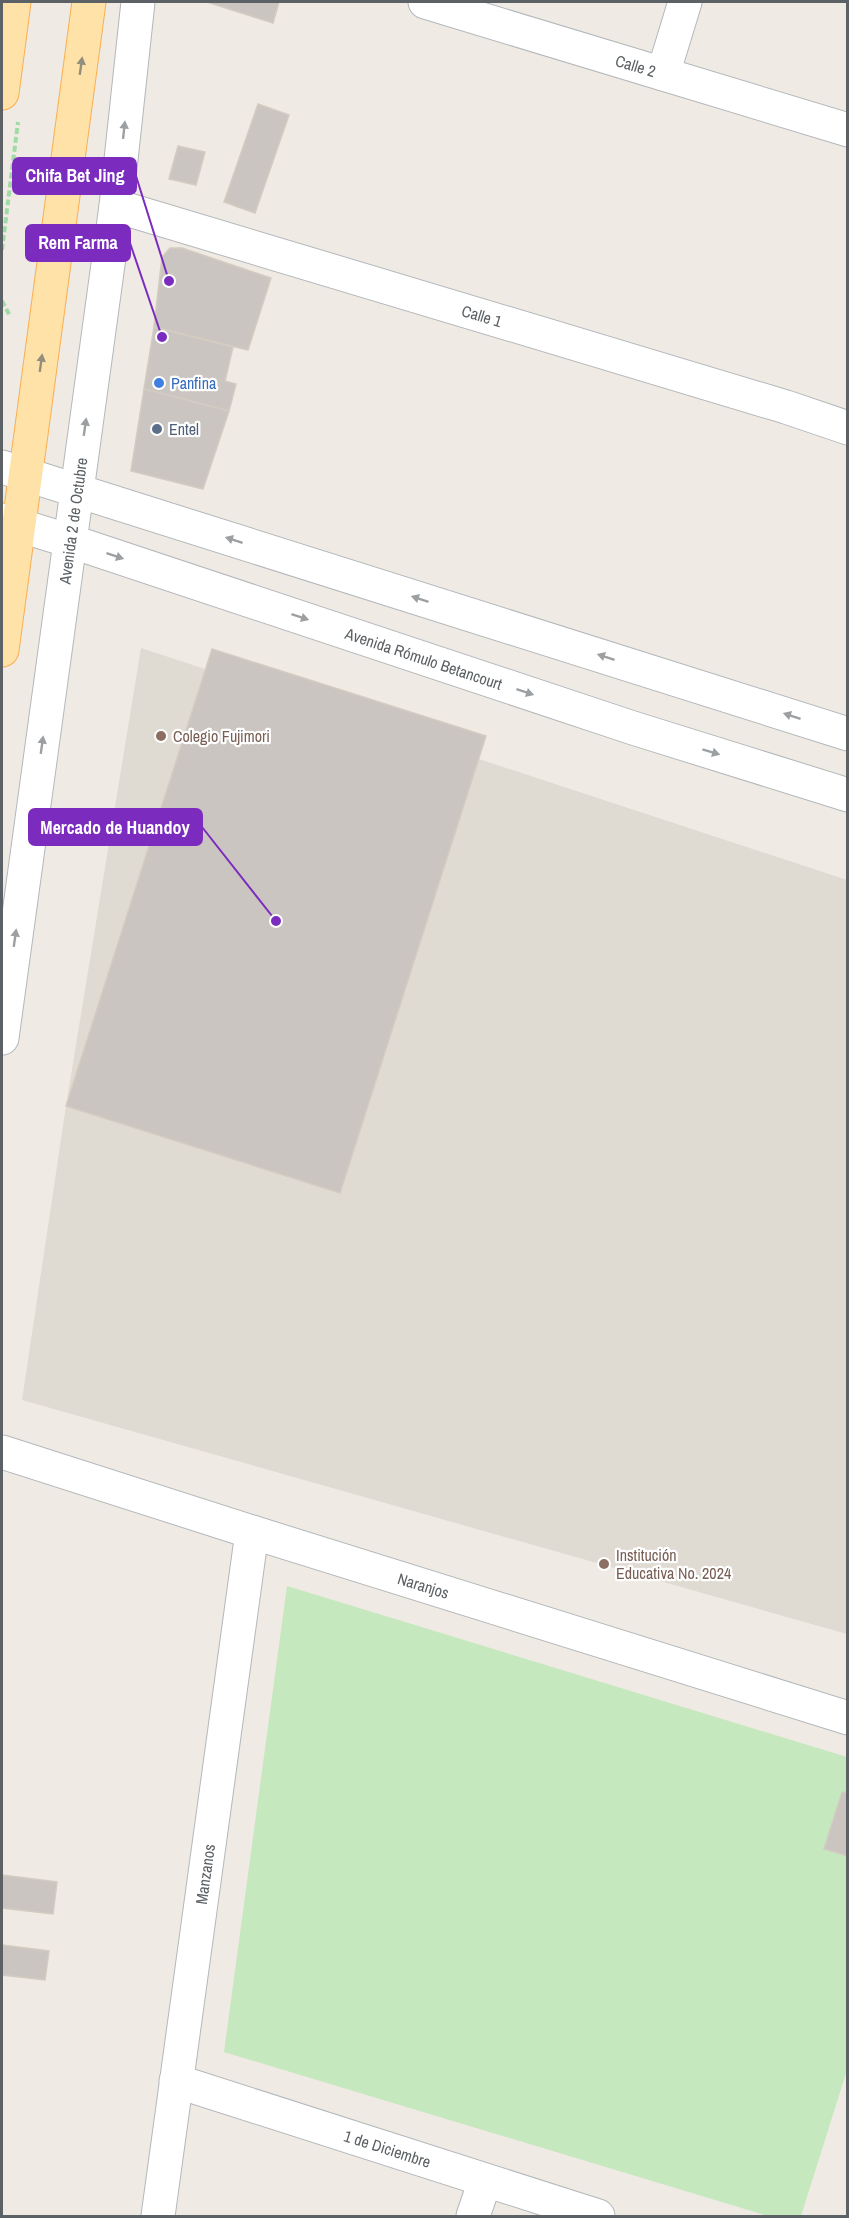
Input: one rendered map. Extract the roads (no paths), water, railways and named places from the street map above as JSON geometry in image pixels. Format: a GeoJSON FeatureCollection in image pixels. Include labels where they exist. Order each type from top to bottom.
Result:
{"type":"FeatureCollection","features":[{"type":"Feature","properties":{"kind":"main road"},"geometry":{"type":"LineString","coordinates":[[2,93],[14,2]]}},
{"type":"Feature","properties":{"kind":"main road"},"geometry":{"type":"LineString","coordinates":[[2,651],[14,470],[89,2]]}},
{"type":"Feature","properties":{"kind":"street","name":"Avenida 2 de Octubre"},"geometry":{"type":"LineString","coordinates":[[2,1038],[116,206],[138,2]]}},
{"type":"Feature","properties":{"kind":"street"},"geometry":{"type":"LineString","coordinates":[[663,74],[685,2]]}},
{"type":"Feature","properties":{"kind":"street","name":"Calle 2"},"geometry":{"type":"LineString","coordinates":[[442,4],[848,130]]}},
{"type":"Feature","properties":{"kind":"street","name":"Calle 1"},"geometry":{"type":"LineString","coordinates":[[116,206],[786,407],[848,428]]}},
{"type":"Feature","properties":{"kind":"street"},"geometry":{"type":"LineString","coordinates":[[14,470],[848,734]]}},
{"type":"Feature","properties":{"kind":"street","name":"Avenida Rómulo Betancourt"},"geometry":{"type":"LineString","coordinates":[[10,523],[633,728],[848,795]]}},
{"type":"Feature","properties":{"kind":"street","name":"Naranjos"},"geometry":{"type":"LineString","coordinates":[[2,1452],[848,1718]]}},
{"type":"Feature","properties":{"kind":"street","name":"Manzanos"},"geometry":{"type":"LineString","coordinates":[[158,2217],[252,1532]]}},
{"type":"Feature","properties":{"kind":"street","name":"1 de Diciembre"},"geometry":{"type":"LineString","coordinates":[[176,2081],[598,2217]]}},
{"type":"Feature","properties":{"kind":"street"},"geometry":{"type":"LineString","coordinates":[[473,2217],[485,2181]]}},
{"type":"Feature","properties":{"kind":"place","name":"Chifa Bet Jing"},"geometry":{"type":"Point","coordinates":[169,281]}},
{"type":"Feature","properties":{"kind":"place","name":"Rem Farma"},"geometry":{"type":"Point","coordinates":[162,337]}},
{"type":"Feature","properties":{"kind":"place","name":"Panfina"},"geometry":{"type":"Point","coordinates":[159,383]}},
{"type":"Feature","properties":{"kind":"place","name":"Entel"},"geometry":{"type":"Point","coordinates":[157,429]}},
{"type":"Feature","properties":{"kind":"place","name":"Colegio Fujimori"},"geometry":{"type":"Point","coordinates":[161,736]}},
{"type":"Feature","properties":{"kind":"place","name":"Mercado de Huandoy"},"geometry":{"type":"Point","coordinates":[276,921]}},
{"type":"Feature","properties":{"kind":"place","name":"Institución Educativa No. 2024"},"geometry":{"type":"Point","coordinates":[604,1564]}}]}
